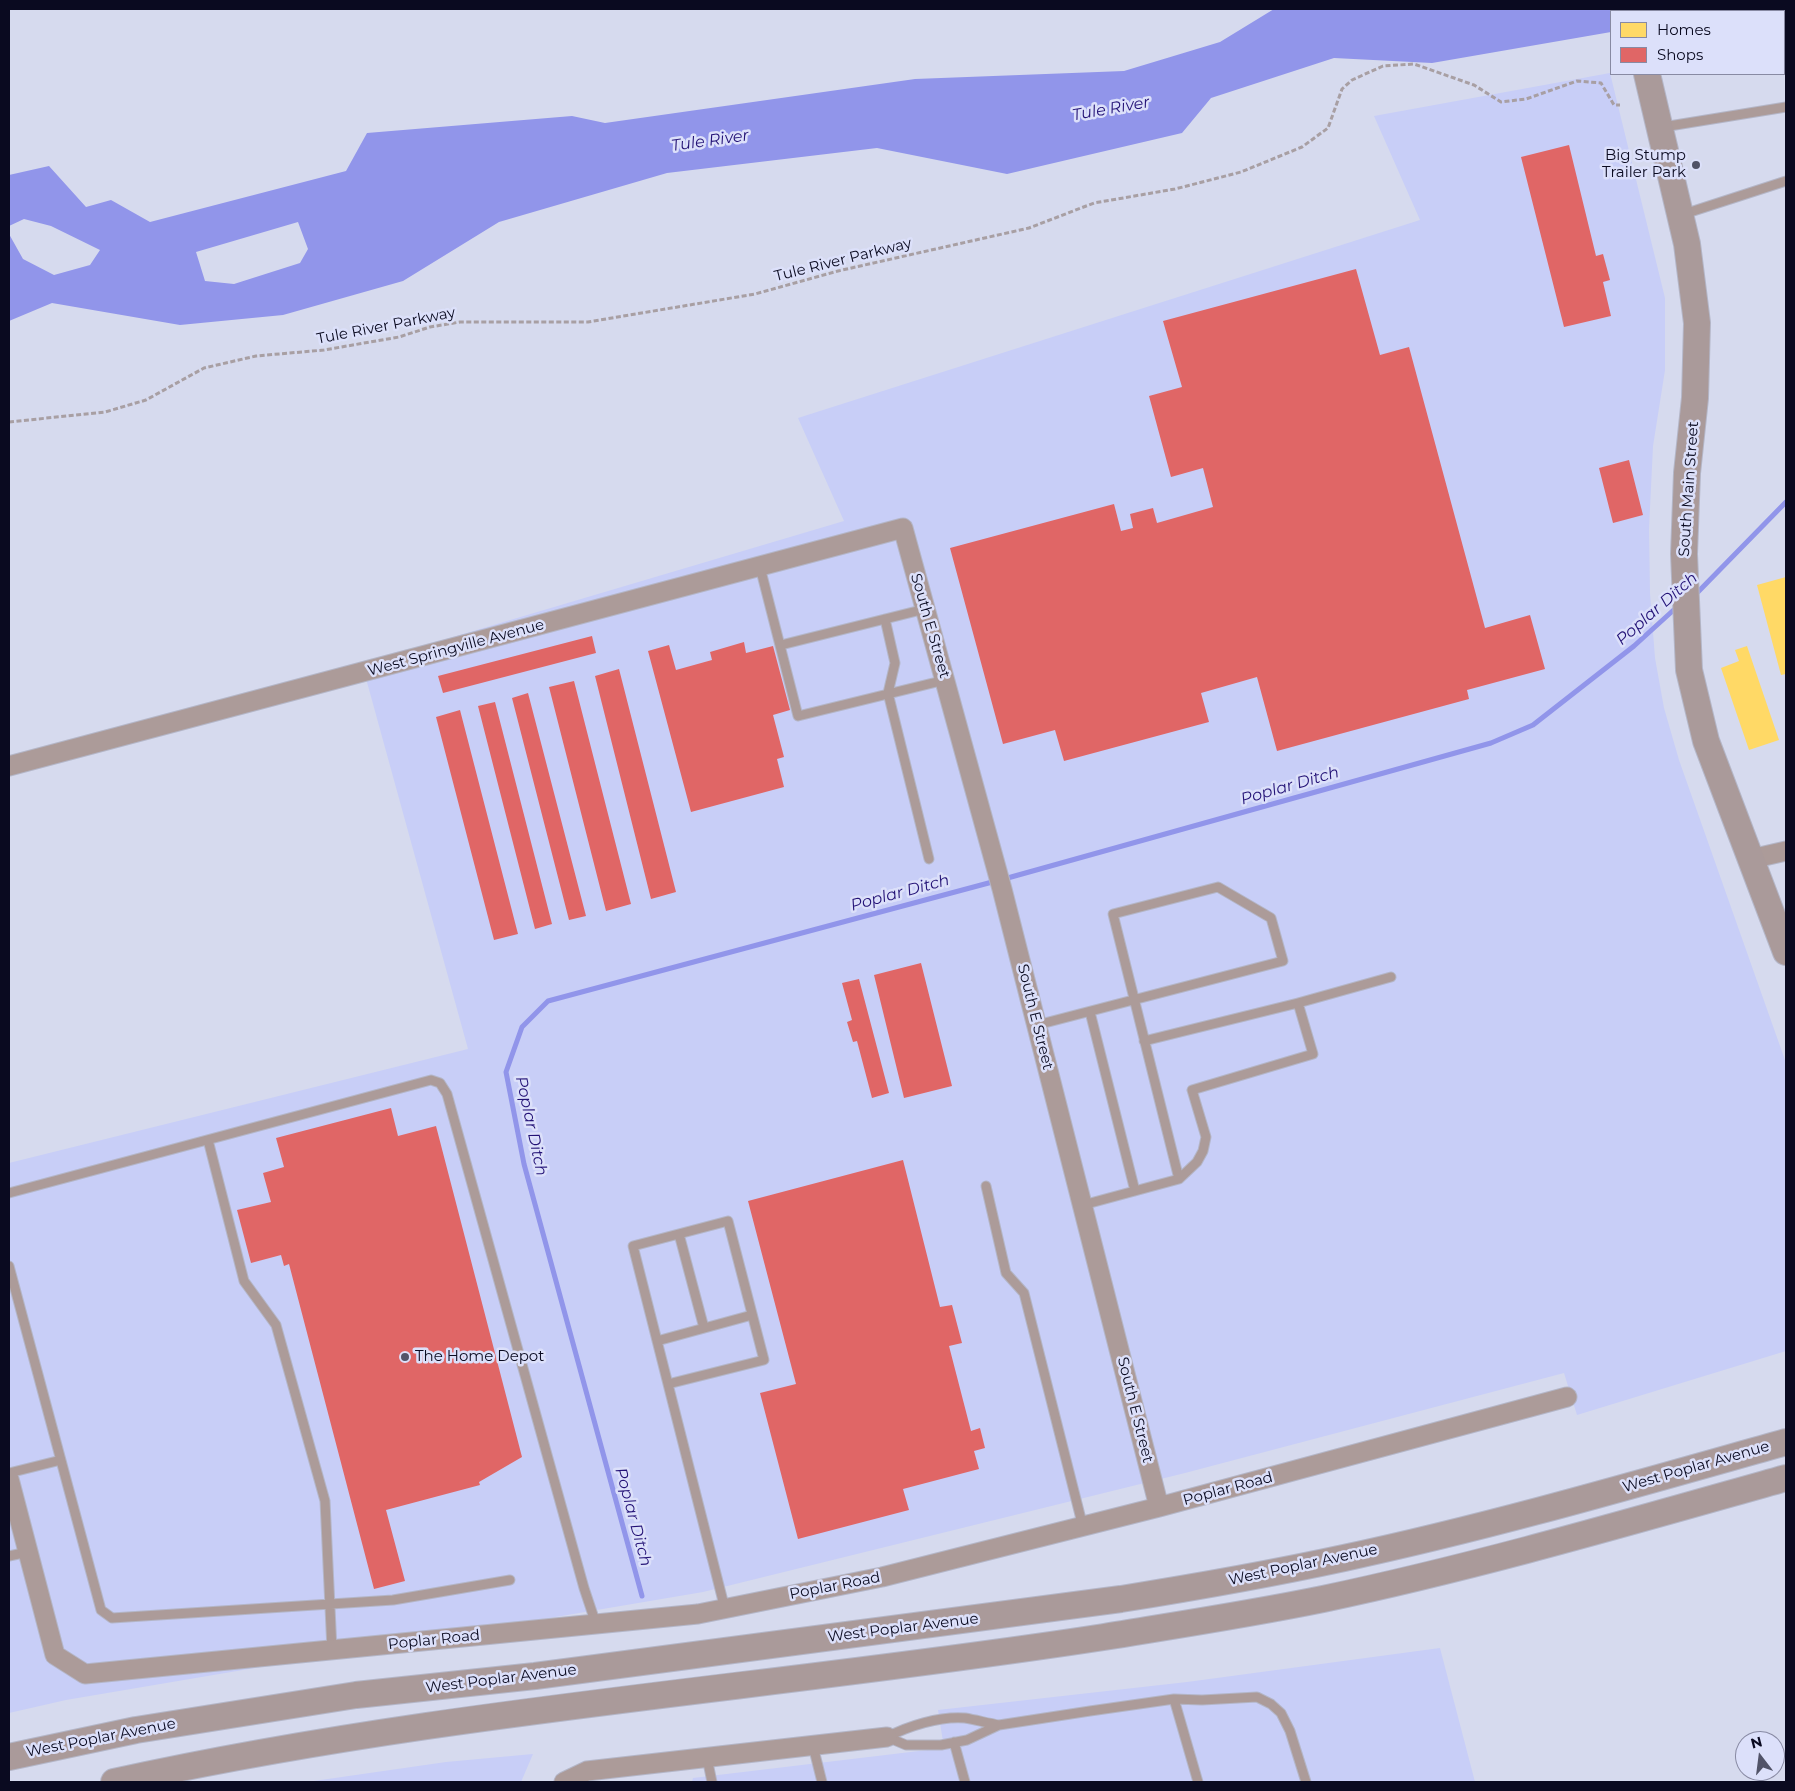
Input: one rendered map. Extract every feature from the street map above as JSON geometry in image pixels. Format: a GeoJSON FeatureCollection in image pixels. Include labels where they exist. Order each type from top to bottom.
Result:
{"type":"FeatureCollection","features":[{"type":"Feature","properties":{"kind":"main road","name":"South Main Street"},"geometry":{"type":"LineString","coordinates":[[1647,75],[1681,215],[1691,266],[1697,330],[1695,398],[1687,473],[1684,554],[1686,638],[1689,670],[1700,721],[1786,952]]}},
{"type":"Feature","properties":{"kind":"main road","name":"West Poplar Avenue"},"geometry":{"type":"LineString","coordinates":[[9,1757],[136,1730],[337,1698],[555,1674],[1103,1602],[1186,1588],[1344,1558],[1436,1536],[1587,1497],[1786,1442]]}},
{"type":"Feature","properties":{"kind":"main road"},"geometry":{"type":"LineString","coordinates":[[114,1782],[226,1759],[359,1736],[1000,1651],[1242,1614],[1320,1599],[1480,1562],[1786,1478]]}},
{"type":"Feature","properties":{"kind":"street","name":"West Springville Avenue"},"geometry":{"type":"LineString","coordinates":[[9,766],[760,568],[903,528]]}},
{"type":"Feature","properties":{"kind":"street","name":"South E Street"},"geometry":{"type":"LineString","coordinates":[[903,528],[1037,1026],[1160,1508]]}},
{"type":"Feature","properties":{"kind":"street"},"geometry":{"type":"LineString","coordinates":[[1751,859],[1786,852]]}},
{"type":"Feature","properties":{"kind":"street","name":"Poplar Road"},"geometry":{"type":"LineString","coordinates":[[28,1552],[55,1655],[85,1674],[698,1614],[882,1577],[1160,1508],[1567,1397]]}},
{"type":"Feature","properties":{"kind":"street"},"geometry":{"type":"LineString","coordinates":[[9,1479],[28,1552]]}},
{"type":"Feature","properties":{"kind":"street"},"geometry":{"type":"LineString","coordinates":[[564,1782],[587,1771],[886,1737]]}},
{"type":"Feature","properties":{"kind":"lane"},"geometry":{"type":"LineString","coordinates":[[1660,127],[1786,107]]}},
{"type":"Feature","properties":{"kind":"lane"},"geometry":{"type":"LineString","coordinates":[[1681,215],[1786,181]]}},
{"type":"Feature","properties":{"kind":"lane"},"geometry":{"type":"LineString","coordinates":[[760,568],[798,716],[945,680]]}},
{"type":"Feature","properties":{"kind":"lane"},"geometry":{"type":"LineString","coordinates":[[781,645],[925,608]]}},
{"type":"Feature","properties":{"kind":"lane"},"geometry":{"type":"LineString","coordinates":[[885,619],[895,663],[888,693],[929,859]]}},
{"type":"Feature","properties":{"kind":"lane"},"geometry":{"type":"LineString","coordinates":[[1037,1026],[1133,1000],[1283,961],[1271,918],[1218,887],[1113,914],[1133,1000],[1179,1179]]}},
{"type":"Feature","properties":{"kind":"lane"},"geometry":{"type":"LineString","coordinates":[[1144,1041],[1298,1003],[1391,977]]}},
{"type":"Feature","properties":{"kind":"lane"},"geometry":{"type":"LineString","coordinates":[[1083,1205],[1179,1179],[1198,1162],[1204,1151],[1206,1137],[1192,1090],[1313,1054],[1298,1003]]}},
{"type":"Feature","properties":{"kind":"lane"},"geometry":{"type":"LineString","coordinates":[[1090,1012],[1135,1191]]}},
{"type":"Feature","properties":{"kind":"lane"},"geometry":{"type":"LineString","coordinates":[[9,1193],[431,1080],[440,1083],[447,1094],[584,1588],[596,1624]]}},
{"type":"Feature","properties":{"kind":"lane"},"geometry":{"type":"LineString","coordinates":[[208,1140],[244,1281],[276,1325],[325,1501],[332,1650]]}},
{"type":"Feature","properties":{"kind":"lane"},"geometry":{"type":"LineString","coordinates":[[986,1186],[1006,1273],[1024,1293],[1083,1527]]}},
{"type":"Feature","properties":{"kind":"lane"},"geometry":{"type":"LineString","coordinates":[[668,1384],[764,1360],[728,1221],[633,1246],[657,1341],[725,1608]]}},
{"type":"Feature","properties":{"kind":"lane"},"geometry":{"type":"LineString","coordinates":[[679,1234],[704,1328]]}},
{"type":"Feature","properties":{"kind":"lane"},"geometry":{"type":"LineString","coordinates":[[9,1266],[101,1610],[112,1618],[393,1600],[510,1580]]}},
{"type":"Feature","properties":{"kind":"lane"},"geometry":{"type":"LineString","coordinates":[[657,1341],[752,1315]]}},
{"type":"Feature","properties":{"kind":"lane"},"geometry":{"type":"LineString","coordinates":[[9,1472],[61,1460]]}},
{"type":"Feature","properties":{"kind":"lane"},"geometry":{"type":"LineString","coordinates":[[9,1556],[28,1552]]}},
{"type":"Feature","properties":{"kind":"lane"},"geometry":{"type":"LineString","coordinates":[[886,1737],[906,1745],[941,1745],[967,1740],[999,1725],[1174,1698],[1202,1700],[1257,1697],[1270,1704],[1280,1713],[1290,1731],[1306,1782]]}},
{"type":"Feature","properties":{"kind":"lane"},"geometry":{"type":"LineString","coordinates":[[1174,1698],[1198,1782]]}},
{"type":"Feature","properties":{"kind":"lane"},"geometry":{"type":"LineString","coordinates":[[886,1737],[908,1727],[964,1718],[999,1725]]}},
{"type":"Feature","properties":{"kind":"lane"},"geometry":{"type":"LineString","coordinates":[[954,1742],[965,1782]]}},
{"type":"Feature","properties":{"kind":"lane"},"geometry":{"type":"LineString","coordinates":[[813,1746],[822,1782]]}},
{"type":"Feature","properties":{"kind":"lane"},"geometry":{"type":"LineString","coordinates":[[707,1758],[712,1782]]}},
{"type":"Feature","properties":{"kind":"path","name":"Tule River Parkway"},"geometry":{"type":"LineString","coordinates":[[9,422],[105,412],[146,400],[204,368],[256,356],[324,350],[399,337],[430,327],[460,322],[588,322],[755,294],[838,270],[1029,228],[1094,203],[1176,189],[1241,172],[1302,147],[1328,128],[1342,89],[1352,80],[1383,66],[1414,64],[1474,85],[1501,102],[1526,99],[1578,80],[1601,82],[1614,105],[1620,105]]}},
{"type":"Feature","properties":{"kind":"shaded area"},"geometry":{"type":"Polygon","coordinates":[[[1610,73],[1665,298],[1665,370],[1653,446],[1649,529],[1650,593],[1655,658],[1664,708],[1679,760],[1786,1063],[1786,1351],[1577,1415],[1564,1373],[1185,1473],[703,1592],[66,1700],[9,1713],[9,1163],[468,1049],[362,664],[844,521],[798,418],[1420,220],[1374,116],[1610,73]]]}},
{"type":"Feature","properties":{"kind":"shaded area"},"geometry":{"type":"Polygon","coordinates":[[[1440,1648],[1475,1782],[692,1782],[693,1778],[944,1748],[938,1710],[1187,1682],[1440,1648]]]}},
{"type":"Feature","properties":{"kind":"shaded area"},"geometry":{"type":"Polygon","coordinates":[[[533,1754],[521,1782],[307,1782],[446,1762],[533,1754]]]}},
{"type":"Feature","properties":{"kind":"water","name":"Tule River"},"geometry":{"type":"Polygon","coordinates":[[[1274,9],[1736,9],[1610,10],[1610,32],[1432,63],[1334,58],[1211,98],[1182,133],[1007,174],[877,148],[667,173],[499,222],[403,281],[283,315],[180,325],[52,303],[9,321],[9,234],[23,259],[54,275],[90,265],[100,250],[51,226],[24,219],[9,226],[9,175],[49,166],[86,207],[111,200],[150,222],[346,171],[367,133],[572,116],[605,123],[915,79],[1124,71],[1220,42],[1274,9]],[[298,222],[196,252],[205,281],[234,284],[300,263],[308,249],[298,222]]]}},
{"type":"Feature","properties":{"kind":"building: Homes"},"geometry":{"type":"Polygon","coordinates":[[[1786,577],[1786,674],[1781,675],[1757,585],[1786,577]]]}},
{"type":"Feature","properties":{"kind":"building: Homes"},"geometry":{"type":"Polygon","coordinates":[[[1747,646],[1779,740],[1749,750],[1721,668],[1739,661],[1735,650],[1747,646]]]}},
{"type":"Feature","properties":{"kind":"building: Shops"},"geometry":{"type":"Polygon","coordinates":[[[1569,145],[1596,256],[1603,254],[1610,280],[1603,282],[1611,316],[1564,327],[1521,157],[1569,145]]]}},
{"type":"Feature","properties":{"kind":"building: Shops"},"geometry":{"type":"Polygon","coordinates":[[[1356,269],[1380,355],[1409,347],[1485,628],[1530,615],[1545,669],[1467,690],[1469,699],[1277,751],[1257,677],[1201,693],[1209,722],[1064,761],[1055,730],[1003,744],[950,548],[1114,504],[1121,531],[1133,528],[1130,514],[1153,508],[1157,523],[1213,507],[1203,468],[1171,477],[1149,396],[1182,387],[1163,321],[1356,269]]]}},
{"type":"Feature","properties":{"kind":"building: Shops"},"geometry":{"type":"Polygon","coordinates":[[[1629,460],[1643,515],[1613,523],[1599,468],[1629,460]]]}},
{"type":"Feature","properties":{"kind":"building: Shops"},"geometry":{"type":"Polygon","coordinates":[[[592,636],[596,653],[443,693],[438,676],[592,636]]]}},
{"type":"Feature","properties":{"kind":"building: Shops"},"geometry":{"type":"Polygon","coordinates":[[[744,642],[746,653],[773,646],[790,710],[773,715],[784,757],[777,759],[784,787],[691,812],[648,651],[669,645],[676,670],[712,660],[710,652],[744,642]]]}},
{"type":"Feature","properties":{"kind":"building: Shops"},"geometry":{"type":"Polygon","coordinates":[[[619,669],[676,892],[651,899],[595,676],[619,669]]]}},
{"type":"Feature","properties":{"kind":"building: Shops"},"geometry":{"type":"Polygon","coordinates":[[[574,681],[631,904],[606,911],[549,687],[574,681]]]}},
{"type":"Feature","properties":{"kind":"building: Shops"},"geometry":{"type":"Polygon","coordinates":[[[528,693],[586,916],[569,920],[512,698],[528,693]]]}},
{"type":"Feature","properties":{"kind":"building: Shops"},"geometry":{"type":"Polygon","coordinates":[[[495,702],[552,924],[535,929],[478,706],[495,702]]]}},
{"type":"Feature","properties":{"kind":"building: Shops"},"geometry":{"type":"Polygon","coordinates":[[[460,710],[518,934],[494,940],[436,717],[460,710]]]}},
{"type":"Feature","properties":{"kind":"building: Shops"},"geometry":{"type":"Polygon","coordinates":[[[921,963],[952,1086],[904,1098],[874,975],[921,963]]]}},
{"type":"Feature","properties":{"kind":"building: Shops"},"geometry":{"type":"Polygon","coordinates":[[[859,979],[889,1093],[872,1098],[857,1041],[853,1042],[847,1022],[852,1020],[842,983],[859,979]]]}},
{"type":"Feature","properties":{"kind":"building: Shops","name":"The Home Depot"},"geometry":{"type":"Polygon","coordinates":[[[391,1108],[398,1136],[436,1126],[522,1457],[479,1482],[480,1485],[386,1510],[405,1581],[374,1589],[289,1264],[284,1266],[281,1255],[251,1263],[237,1210],[271,1202],[263,1173],[284,1167],[276,1138],[391,1108]]]}},
{"type":"Feature","properties":{"kind":"building: Shops"},"geometry":{"type":"Polygon","coordinates":[[[903,1160],[940,1307],[952,1305],[962,1343],[949,1346],[971,1431],[980,1428],[985,1448],[974,1451],[979,1469],[903,1489],[909,1510],[798,1539],[760,1393],[796,1384],[748,1201],[903,1160]]]}},
{"type":"Feature","properties":{"kind":"waterway","name":"Poplar Ditch"},"geometry":{"type":"LineString","coordinates":[[1696,594],[1786,502]]}},
{"type":"Feature","properties":{"kind":"waterway","name":"Poplar Ditch"},"geometry":{"type":"LineString","coordinates":[[1004,879],[1491,743],[1533,725],[1634,646],[1678,606]]}},
{"type":"Feature","properties":{"kind":"waterway","name":"Poplar Ditch"},"geometry":{"type":"LineString","coordinates":[[642,1596],[524,1164],[506,1072],[522,1027],[548,1001],[996,881]]}},
{"type":"Feature","properties":{"kind":"place","name":"Big Stump Trailer Park"},"geometry":{"type":"Point","coordinates":[1696,165]}},
{"type":"Feature","properties":{"kind":"place","name":"The Home Depot"},"geometry":{"type":"Point","coordinates":[405,1357]}}]}
